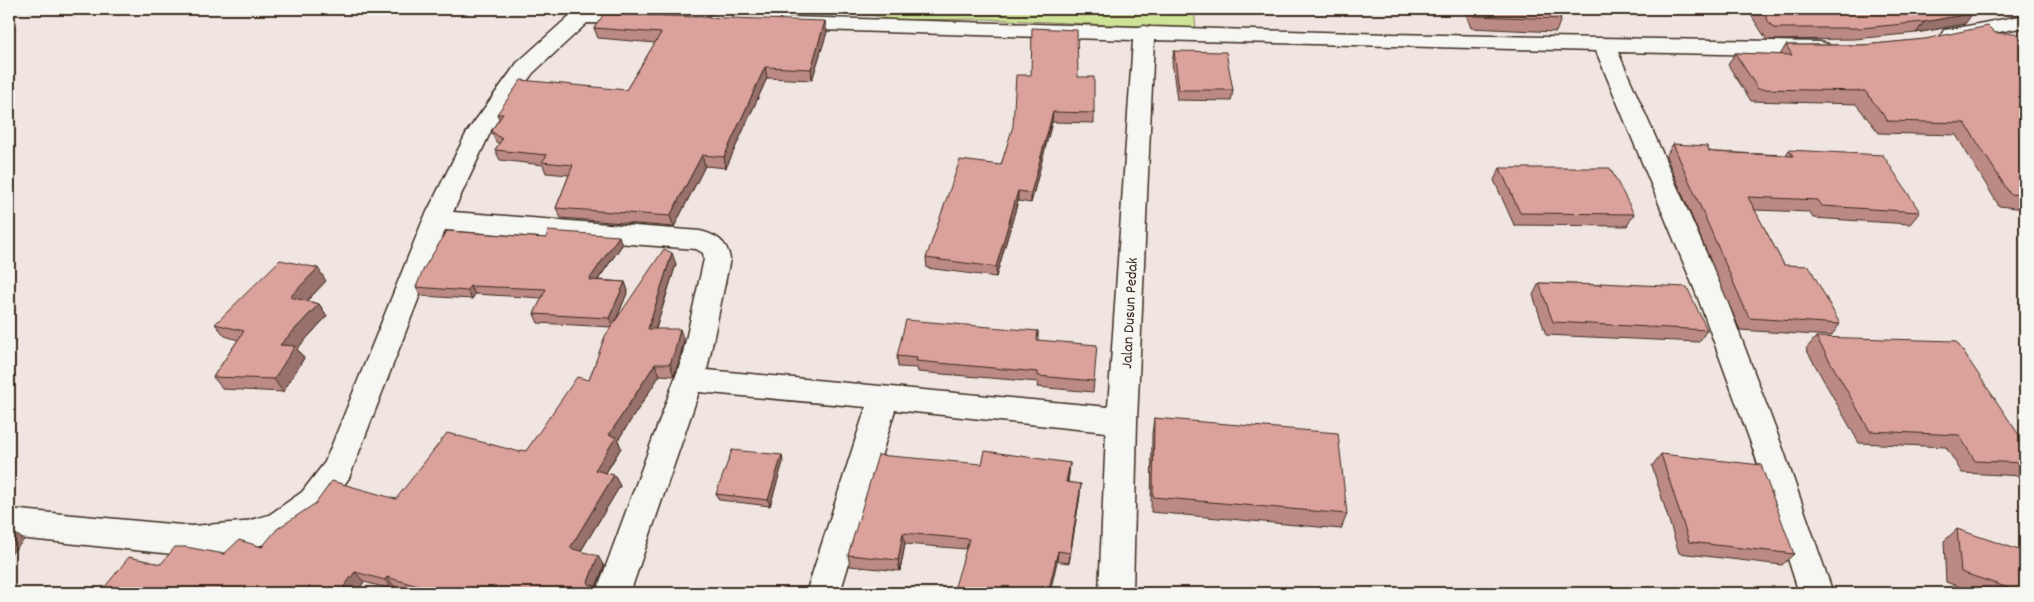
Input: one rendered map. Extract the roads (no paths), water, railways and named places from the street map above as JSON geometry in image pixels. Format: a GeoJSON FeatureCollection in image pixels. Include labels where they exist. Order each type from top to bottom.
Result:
{"type":"FeatureCollection","features":[{"type":"Feature","properties":{"kind":"street"},"geometry":{"type":"LineString","coordinates":[[9,523],[192,541],[243,536],[278,528],[313,502],[338,469],[436,220],[479,132],[525,68],[586,12],[659,19]]}},
{"type":"Feature","properties":{"kind":"street"},"geometry":{"type":"LineString","coordinates":[[714,16],[756,22],[1144,32],[1389,41],[1795,49],[1845,48]]}},
{"type":"Feature","properties":{"kind":"street"},"geometry":{"type":"LineString","coordinates":[[1934,38],[2025,21]]}},
{"type":"Feature","properties":{"kind":"street","name":"Jalan Dusun Pedak"},"geometry":{"type":"LineString","coordinates":[[1116,593],[1122,421],[1144,32]]}},
{"type":"Feature","properties":{"kind":"street"},"geometry":{"type":"LineString","coordinates":[[1605,46],[1712,298],[1768,449],[1816,593]]}},
{"type":"Feature","properties":{"kind":"street"},"geometry":{"type":"LineString","coordinates":[[436,220],[700,240],[711,245],[716,252],[717,259],[695,362],[614,593]]}},
{"type":"Feature","properties":{"kind":"street"},"geometry":{"type":"LineString","coordinates":[[689,380],[1122,421]]}},
{"type":"Feature","properties":{"kind":"street"},"geometry":{"type":"LineString","coordinates":[[823,593],[884,397]]}}]}
